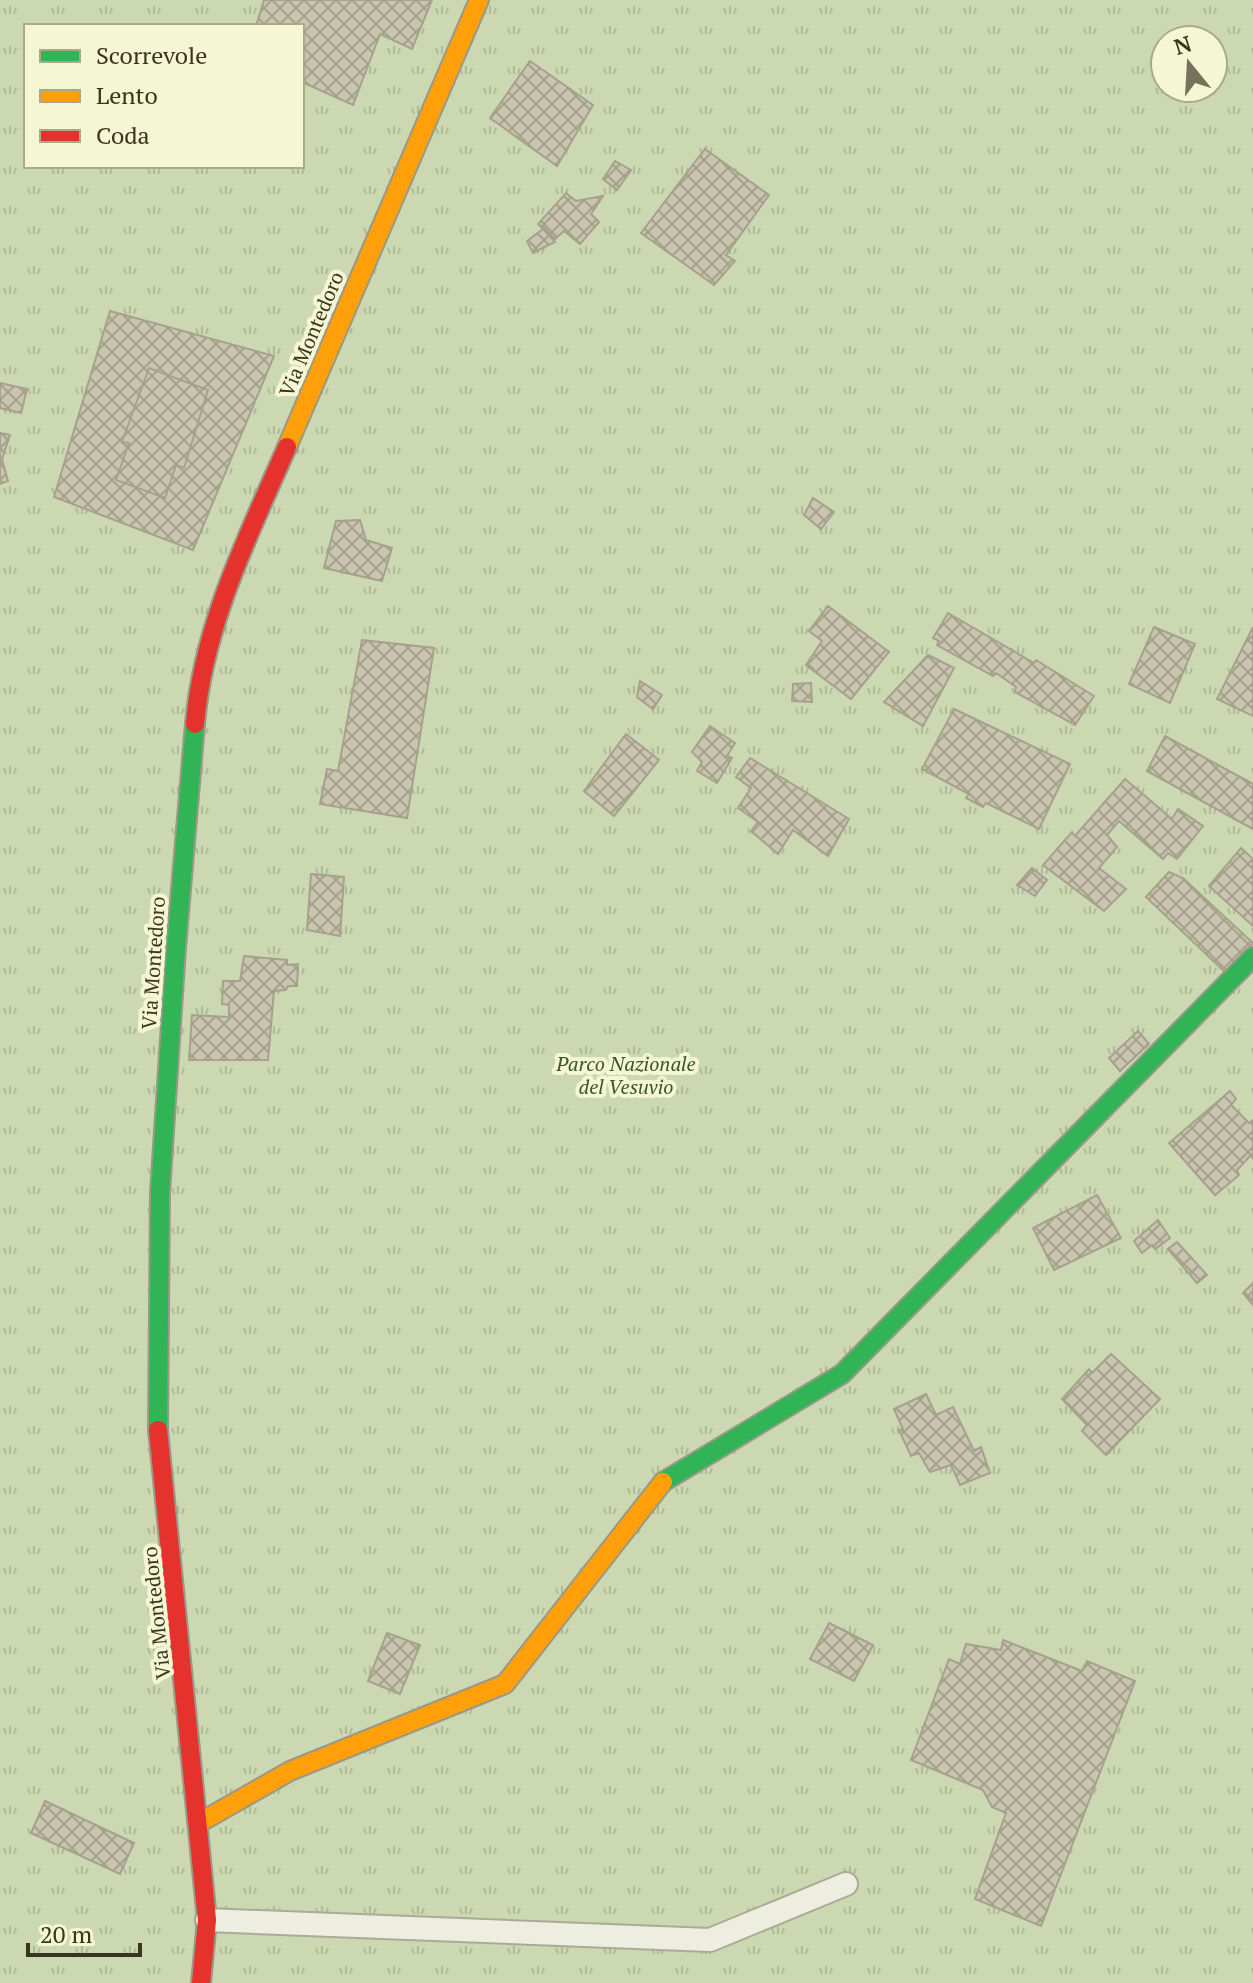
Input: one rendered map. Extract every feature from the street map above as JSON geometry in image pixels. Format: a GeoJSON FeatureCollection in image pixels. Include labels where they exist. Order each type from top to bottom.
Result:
{"type":"FeatureCollection","features":[{"type":"Feature","properties":{"kind":"street","name":"Via Montedoro"},"geometry":{"type":"LineString","coordinates":[[201,1983],[207,1920],[157,1418],[160,1192],[197,699],[224,593],[479,0]]}},
{"type":"Feature","properties":{"kind":"street"},"geometry":{"type":"LineString","coordinates":[[199,1823],[290,1771],[505,1684],[663,1482],[842,1374],[1253,957]]}},
{"type":"Feature","properties":{"kind":"lane"},"geometry":{"type":"LineString","coordinates":[[207,1920],[710,1940],[846,1884]]}},
{"type":"Feature","properties":{"kind":"green space","name":"Parco Nazionale del Vesuvio"},"geometry":{"type":"Polygon","coordinates":[[[0,0],[1253,0],[1253,1983],[0,1983],[0,0]]]}},
{"type":"Feature","properties":{"kind":"building"},"geometry":{"type":"Polygon","coordinates":[[[264,0],[432,0],[412,49],[380,34],[353,105],[304,83],[304,24],[257,24],[264,0]]]}},
{"type":"Feature","properties":{"kind":"building"},"geometry":{"type":"Polygon","coordinates":[[[530,61],[593,105],[557,166],[490,118],[530,61]]]}},
{"type":"Feature","properties":{"kind":"building"},"geometry":{"type":"Polygon","coordinates":[[[705,149],[769,195],[726,255],[735,261],[714,285],[641,233],[705,149]]]}},
{"type":"Feature","properties":{"kind":"building"},"geometry":{"type":"Polygon","coordinates":[[[615,161],[631,170],[617,190],[603,179],[615,161]]]}},
{"type":"Feature","properties":{"kind":"building"},"geometry":{"type":"Polygon","coordinates":[[[566,193],[576,201],[603,196],[591,214],[599,222],[580,244],[564,231],[555,239],[538,224],[566,193]]]}},
{"type":"Feature","properties":{"kind":"building"},"geometry":{"type":"Polygon","coordinates":[[[543,229],[555,242],[533,253],[527,241],[543,229]]]}},
{"type":"Feature","properties":{"kind":"building"},"geometry":{"type":"Polygon","coordinates":[[[110,311],[274,356],[193,550],[54,497],[110,311]],[[149,368],[122,442],[129,443],[116,480],[165,498],[176,465],[184,468],[208,390],[149,368]]]}},
{"type":"Feature","properties":{"kind":"building"},"geometry":{"type":"Polygon","coordinates":[[[149,368],[208,390],[184,468],[176,465],[165,498],[116,480],[129,443],[122,442],[149,368]]]}},
{"type":"Feature","properties":{"kind":"building"},"geometry":{"type":"Polygon","coordinates":[[[0,383],[27,389],[21,413],[0,408],[0,383]]]}},
{"type":"Feature","properties":{"kind":"building"},"geometry":{"type":"Polygon","coordinates":[[[0,433],[10,435],[2,459],[8,481],[0,484],[0,433]]]}},
{"type":"Feature","properties":{"kind":"building"},"geometry":{"type":"Polygon","coordinates":[[[813,498],[834,512],[821,529],[804,515],[813,498]]]}},
{"type":"Feature","properties":{"kind":"building"},"geometry":{"type":"Polygon","coordinates":[[[360,520],[366,540],[392,548],[382,581],[324,568],[336,521],[360,520]]]}},
{"type":"Feature","properties":{"kind":"building"},"geometry":{"type":"Polygon","coordinates":[[[828,606],[889,652],[851,699],[806,665],[822,641],[809,631],[828,606]]]}},
{"type":"Feature","properties":{"kind":"building"},"geometry":{"type":"Polygon","coordinates":[[[948,613],[1034,663],[1036,660],[1094,696],[1075,725],[1015,692],[1016,687],[996,673],[993,676],[937,645],[939,641],[933,638],[948,613]]]}},
{"type":"Feature","properties":{"kind":"building"},"geometry":{"type":"Polygon","coordinates":[[[1154,627],[1195,644],[1170,703],[1129,684],[1154,627]]]}},
{"type":"Feature","properties":{"kind":"building"},"geometry":{"type":"Polygon","coordinates":[[[1253,627],[1253,716],[1217,699],[1253,627]]]}},
{"type":"Feature","properties":{"kind":"building"},"geometry":{"type":"Polygon","coordinates":[[[362,640],[434,648],[407,818],[320,804],[327,769],[338,771],[362,640]]]}},
{"type":"Feature","properties":{"kind":"building"},"geometry":{"type":"Polygon","coordinates":[[[928,655],[954,668],[923,726],[884,702],[928,655]]]}},
{"type":"Feature","properties":{"kind":"building"},"geometry":{"type":"Polygon","coordinates":[[[640,681],[662,695],[653,709],[637,697],[640,681]]]}},
{"type":"Feature","properties":{"kind":"building"},"geometry":{"type":"Polygon","coordinates":[[[811,683],[812,702],[792,701],[793,684],[811,683]]]}},
{"type":"Feature","properties":{"kind":"building"},"geometry":{"type":"Polygon","coordinates":[[[954,709],[1070,764],[1039,829],[986,803],[983,807],[966,798],[969,794],[922,769],[954,709]]]}},
{"type":"Feature","properties":{"kind":"building"},"geometry":{"type":"Polygon","coordinates":[[[710,726],[735,743],[727,756],[732,758],[717,783],[697,771],[702,762],[692,752],[710,726]]]}},
{"type":"Feature","properties":{"kind":"building"},"geometry":{"type":"Polygon","coordinates":[[[626,734],[659,760],[614,816],[584,791],[626,734]]]}},
{"type":"Feature","properties":{"kind":"building"},"geometry":{"type":"Polygon","coordinates":[[[1165,736],[1253,784],[1253,829],[1147,771],[1165,736]]]}},
{"type":"Feature","properties":{"kind":"building"},"geometry":{"type":"Polygon","coordinates":[[[750,758],[849,819],[828,856],[793,830],[778,854],[751,831],[758,822],[738,808],[751,788],[736,777],[750,758]]]}},
{"type":"Feature","properties":{"kind":"building"},"geometry":{"type":"Polygon","coordinates":[[[1125,779],[1172,819],[1178,809],[1203,826],[1177,859],[1168,853],[1163,859],[1119,821],[1107,835],[1117,847],[1099,868],[1126,889],[1104,911],[1043,865],[1072,832],[1075,836],[1125,779]]]}},
{"type":"Feature","properties":{"kind":"building"},"geometry":{"type":"Polygon","coordinates":[[[1241,848],[1253,859],[1253,926],[1209,886],[1241,848]]]}},
{"type":"Feature","properties":{"kind":"building"},"geometry":{"type":"Polygon","coordinates":[[[1032,868],[1047,880],[1035,896],[1017,885],[1032,868]]]}},
{"type":"Feature","properties":{"kind":"building"},"geometry":{"type":"Polygon","coordinates":[[[1169,872],[1183,878],[1253,943],[1227,974],[1146,897],[1169,872]]]}},
{"type":"Feature","properties":{"kind":"building"},"geometry":{"type":"Polygon","coordinates":[[[311,874],[344,877],[340,936],[307,930],[311,874]]]}},
{"type":"Feature","properties":{"kind":"building"},"geometry":{"type":"Polygon","coordinates":[[[244,956],[287,960],[287,965],[298,964],[297,986],[274,991],[268,1060],[189,1060],[192,1015],[229,1017],[229,1005],[222,1004],[223,981],[240,981],[244,956]]]}},
{"type":"Feature","properties":{"kind":"building"},"geometry":{"type":"Polygon","coordinates":[[[1138,1031],[1149,1044],[1120,1071],[1109,1058],[1138,1031]]]}},
{"type":"Feature","properties":{"kind":"building"},"geometry":{"type":"Polygon","coordinates":[[[1230,1091],[1236,1099],[1231,1105],[1249,1123],[1253,1120],[1253,1159],[1251,1155],[1237,1170],[1239,1175],[1215,1195],[1169,1143],[1230,1091]]]}},
{"type":"Feature","properties":{"kind":"building"},"geometry":{"type":"Polygon","coordinates":[[[1097,1195],[1121,1238],[1054,1270],[1033,1228],[1097,1195]]]}},
{"type":"Feature","properties":{"kind":"building"},"geometry":{"type":"Polygon","coordinates":[[[1158,1220],[1170,1238],[1155,1249],[1152,1245],[1142,1253],[1134,1241],[1158,1220]]]}},
{"type":"Feature","properties":{"kind":"building"},"geometry":{"type":"Polygon","coordinates":[[[1177,1242],[1207,1275],[1197,1283],[1168,1249],[1177,1242]]]}},
{"type":"Feature","properties":{"kind":"building"},"geometry":{"type":"Polygon","coordinates":[[[1253,1283],[1253,1305],[1243,1293],[1253,1283]]]}},
{"type":"Feature","properties":{"kind":"building"},"geometry":{"type":"Polygon","coordinates":[[[1111,1354],[1160,1399],[1106,1455],[1082,1431],[1087,1425],[1062,1399],[1089,1369],[1092,1373],[1111,1354]]]}},
{"type":"Feature","properties":{"kind":"building"},"geometry":{"type":"Polygon","coordinates":[[[926,1394],[936,1415],[953,1407],[974,1451],[981,1447],[990,1473],[960,1485],[951,1465],[930,1472],[919,1453],[911,1456],[899,1430],[903,1429],[894,1409],[926,1394]]]}},
{"type":"Feature","properties":{"kind":"building"},"geometry":{"type":"Polygon","coordinates":[[[829,1623],[873,1645],[854,1681],[810,1659],[829,1623]]]}},
{"type":"Feature","properties":{"kind":"building"},"geometry":{"type":"Polygon","coordinates":[[[387,1633],[420,1645],[400,1694],[368,1681],[387,1633]]]}},
{"type":"Feature","properties":{"kind":"building"},"geometry":{"type":"Polygon","coordinates":[[[1003,1640],[1082,1671],[1087,1661],[1135,1681],[1041,1926],[975,1899],[1006,1813],[992,1807],[983,1790],[911,1760],[949,1659],[960,1664],[966,1644],[1001,1650],[1003,1640]]]}},
{"type":"Feature","properties":{"kind":"building"},"geometry":{"type":"Polygon","coordinates":[[[45,1801],[134,1843],[120,1874],[31,1833],[45,1801]]]}},
{"type":"Feature","properties":{"kind":"traffic: fast"},"geometry":{"type":"LineString","coordinates":[[158,1430],[160,1192],[195,724]]}},
{"type":"Feature","properties":{"kind":"traffic: fast"},"geometry":{"type":"LineString","coordinates":[[663,1482],[842,1374],[1253,957]]}},
{"type":"Feature","properties":{"kind":"traffic: slow"},"geometry":{"type":"LineString","coordinates":[[287,447],[479,0]]}},
{"type":"Feature","properties":{"kind":"traffic: slow"},"geometry":{"type":"LineString","coordinates":[[199,1823],[290,1771],[505,1684],[663,1482]]}},
{"type":"Feature","properties":{"kind":"traffic: jam"},"geometry":{"type":"LineString","coordinates":[[195,724],[207,652],[217,617],[287,447]]}},
{"type":"Feature","properties":{"kind":"traffic: jam"},"geometry":{"type":"LineString","coordinates":[[158,1430],[207,1920],[201,1983]]}}]}
